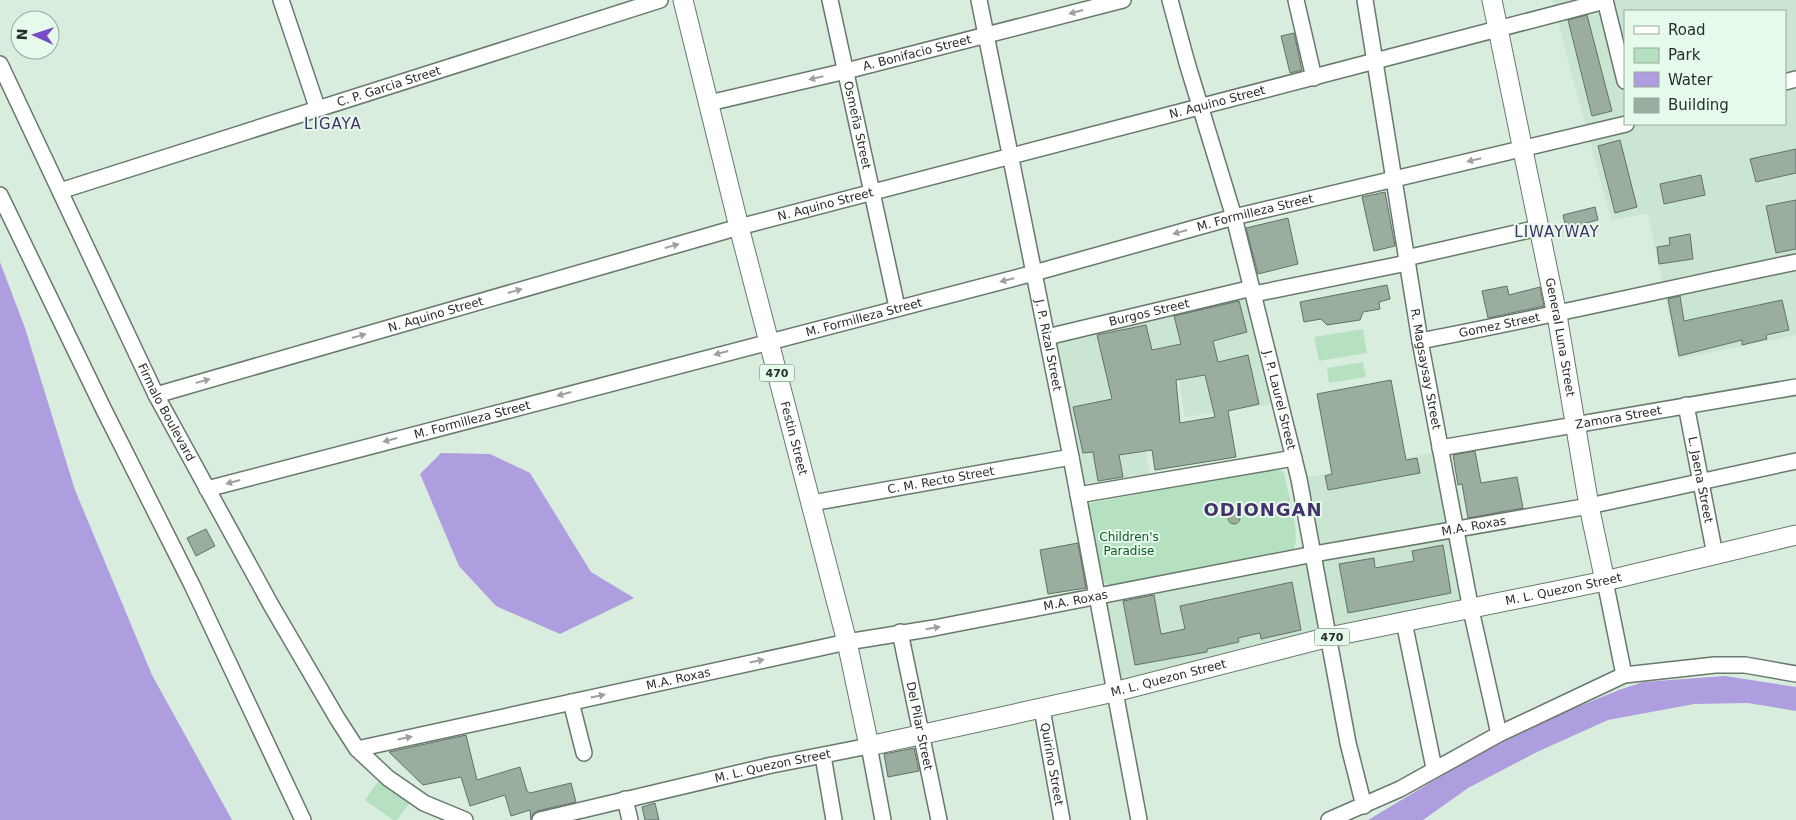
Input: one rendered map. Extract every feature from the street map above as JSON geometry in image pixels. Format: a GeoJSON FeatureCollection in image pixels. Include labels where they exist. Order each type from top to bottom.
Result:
{"type":"FeatureCollection","features":[{"type":"Feature","properties":{"kind":"main road","name":"Festin Street"},"geometry":{"type":"LineString","coordinates":[[682,0],[847,642],[869,746]]}},
{"type":"Feature","properties":{"kind":"main road","name":"General Luna Street"},"geometry":{"type":"LineString","coordinates":[[1492,0],[1557,315],[1589,506],[1605,581]]}},
{"type":"Feature","properties":{"kind":"main road","name":"M. L. Quezon Street"},"geometry":{"type":"LineString","coordinates":[[869,746],[1114,692],[1329,637],[1471,610],[1796,536]]}},
{"type":"Feature","properties":{"kind":"street"},"geometry":{"type":"LineString","coordinates":[[281,0],[317,107]]}},
{"type":"Feature","properties":{"kind":"street","name":"C. P. Garcia Street"},"geometry":{"type":"LineString","coordinates":[[60,191],[317,107],[660,0]]}},
{"type":"Feature","properties":{"kind":"street","name":"Osmeña Street"},"geometry":{"type":"LineString","coordinates":[[830,0],[897,307]]}},
{"type":"Feature","properties":{"kind":"street","name":"J. P. Rizal Street"},"geometry":{"type":"LineString","coordinates":[[979,0],[1071,457],[1139,820]]}},
{"type":"Feature","properties":{"kind":"street","name":"A. Bonifacio Street"},"geometry":{"type":"LineString","coordinates":[[709,102],[846,70],[1123,0]]}},
{"type":"Feature","properties":{"kind":"street","name":"J. P. Laurel Street"},"geometry":{"type":"LineString","coordinates":[[1170,0],[1187,63],[1202,107],[1234,217],[1294,458],[1314,554],[1348,743],[1364,806]]}},
{"type":"Feature","properties":{"kind":"street"},"geometry":{"type":"LineString","coordinates":[[1296,0],[1314,78]]}},
{"type":"Feature","properties":{"kind":"street","name":"R. Magsaysay Street"},"geometry":{"type":"LineString","coordinates":[[1365,0],[1420,341],[1471,610],[1499,734]]}},
{"type":"Feature","properties":{"kind":"street"},"geometry":{"type":"LineString","coordinates":[[1605,0],[1624,77]]}},
{"type":"Feature","properties":{"kind":"street","name":"N. Aquino Street"},"geometry":{"type":"LineString","coordinates":[[156,395],[873,190],[1314,78],[1605,0]]}},
{"type":"Feature","properties":{"kind":"street","name":"Firmalo Boulevard"},"geometry":{"type":"LineString","coordinates":[[0,64],[156,395],[276,614],[357,749]]}},
{"type":"Feature","properties":{"kind":"street","name":"M. Formilleza Street"},"geometry":{"type":"LineString","coordinates":[[207,489],[768,340],[1034,273],[1234,217],[1624,124]]}},
{"type":"Feature","properties":{"kind":"street"},"geometry":{"type":"LineString","coordinates":[[0,195],[104,410],[192,585],[303,820]]}},
{"type":"Feature","properties":{"kind":"street","name":"Burgos Street"},"geometry":{"type":"LineString","coordinates":[[1047,337],[1253,291],[1406,260],[1538,228]]}},
{"type":"Feature","properties":{"kind":"street","name":"Gomez Street"},"geometry":{"type":"LineString","coordinates":[[1420,341],[1557,315],[1796,262]]}},
{"type":"Feature","properties":{"kind":"street","name":"Zamora Street"},"geometry":{"type":"LineString","coordinates":[[1440,448],[1796,387]]}},
{"type":"Feature","properties":{"kind":"street","name":"L. Jaena Street"},"geometry":{"type":"LineString","coordinates":[[1686,405],[1715,555]]}},
{"type":"Feature","properties":{"kind":"street","name":"C. M. Recto Street"},"geometry":{"type":"LineString","coordinates":[[812,503],[1071,457]]}},
{"type":"Feature","properties":{"kind":"street"},"geometry":{"type":"LineString","coordinates":[[1078,495],[1294,458]]}},
{"type":"Feature","properties":{"kind":"street","name":"M.A. Roxas"},"geometry":{"type":"LineString","coordinates":[[357,749],[847,642],[934,628],[1314,554],[1589,506],[1796,461]]}},
{"type":"Feature","properties":{"kind":"street","name":"General Luna Street"},"geometry":{"type":"LineString","coordinates":[[1605,581],[1624,675]]}},
{"type":"Feature","properties":{"kind":"street"},"geometry":{"type":"LineString","coordinates":[[1404,622],[1434,768]]}},
{"type":"Feature","properties":{"kind":"street","name":"Del Pilar Street"},"geometry":{"type":"LineString","coordinates":[[900,632],[939,820]]}},
{"type":"Feature","properties":{"kind":"street"},"geometry":{"type":"LineString","coordinates":[[1329,820],[1400,789],[1434,768],[1499,734],[1624,675],[1715,665],[1746,665],[1796,674]]}},
{"type":"Feature","properties":{"kind":"street"},"geometry":{"type":"LineString","coordinates":[[570,702],[584,753]]}},
{"type":"Feature","properties":{"kind":"street","name":"Quirino Street"},"geometry":{"type":"LineString","coordinates":[[1042,709],[1062,820]]}},
{"type":"Feature","properties":{"kind":"street","name":"M. L. Quezon Street"},"geometry":{"type":"LineString","coordinates":[[540,820],[772,765],[869,746]]}},
{"type":"Feature","properties":{"kind":"street","name":"Festin Street"},"geometry":{"type":"LineString","coordinates":[[869,746],[883,820]]}},
{"type":"Feature","properties":{"kind":"street"},"geometry":{"type":"LineString","coordinates":[[357,749],[388,778],[424,803],[465,820]]}},
{"type":"Feature","properties":{"kind":"street"},"geometry":{"type":"LineString","coordinates":[[823,756],[834,820]]}},
{"type":"Feature","properties":{"kind":"street"},"geometry":{"type":"LineString","coordinates":[[625,799],[630,820]]}},
{"type":"Feature","properties":{"kind":"shaded area"},"geometry":{"type":"Polygon","coordinates":[[[1552,0],[1796,0],[1796,335],[1678,359],[1648,214],[1611,220],[1552,0]]]}},
{"type":"Feature","properties":{"kind":"shaded area"},"geometry":{"type":"Polygon","coordinates":[[[1252,288],[1280,403],[1185,417],[1179,378],[1166,379],[1142,430],[1151,482],[1078,495],[1047,337],[1252,288]]]}},
{"type":"Feature","properties":{"kind":"shaded area"},"geometry":{"type":"Polygon","coordinates":[[[1441,451],[1471,610],[1114,692],[1097,595],[1314,554],[1299,479],[1441,451]]]}},
{"type":"Feature","properties":{"kind":"green space"},"geometry":{"type":"Polygon","coordinates":[[[1363,329],[1367,353],[1319,361],[1314,337],[1363,329]]]}},
{"type":"Feature","properties":{"kind":"green space"},"geometry":{"type":"Polygon","coordinates":[[[1363,362],[1366,377],[1329,383],[1327,368],[1363,362]]]}},
{"type":"Feature","properties":{"kind":"green space","name":"Children's Paradise"},"geometry":{"type":"Polygon","coordinates":[[[1278,468],[1284,473],[1293,513],[1296,535],[1293,549],[1109,585],[1103,582],[1088,505],[1090,503],[1278,468]]]}},
{"type":"Feature","properties":{"kind":"green space"},"geometry":{"type":"Polygon","coordinates":[[[380,779],[411,801],[397,820],[393,820],[365,800],[380,779]]]}},
{"type":"Feature","properties":{"kind":"water"},"geometry":{"type":"Polygon","coordinates":[[[0,262],[25,328],[75,490],[152,675],[232,820],[0,820],[0,262]]]}},
{"type":"Feature","properties":{"kind":"water"},"geometry":{"type":"Polygon","coordinates":[[[441,453],[490,454],[530,473],[591,572],[634,598],[560,634],[496,606],[459,566],[420,474],[441,453]]]}},
{"type":"Feature","properties":{"kind":"water"},"geometry":{"type":"Polygon","coordinates":[[[1725,676],[1796,687],[1796,711],[1748,703],[1694,704],[1608,720],[1537,752],[1468,788],[1423,820],[1368,820],[1475,756],[1565,712],[1619,690],[1643,682],[1725,676]]]}},
{"type":"Feature","properties":{"kind":"building"},"geometry":{"type":"Polygon","coordinates":[[[1587,15],[1612,111],[1592,116],[1568,20],[1587,15]]]}},
{"type":"Feature","properties":{"kind":"building"},"geometry":{"type":"Polygon","coordinates":[[[1294,33],[1302,70],[1290,73],[1281,36],[1294,33]]]}},
{"type":"Feature","properties":{"kind":"building"},"geometry":{"type":"Polygon","coordinates":[[[1620,140],[1637,207],[1615,213],[1598,146],[1620,140]]]}},
{"type":"Feature","properties":{"kind":"building"},"geometry":{"type":"Polygon","coordinates":[[[1796,149],[1796,173],[1756,182],[1750,159],[1796,149]]]}},
{"type":"Feature","properties":{"kind":"building"},"geometry":{"type":"Polygon","coordinates":[[[1701,175],[1705,195],[1664,204],[1660,184],[1701,175]]]}},
{"type":"Feature","properties":{"kind":"building"},"geometry":{"type":"Polygon","coordinates":[[[1385,192],[1395,246],[1374,251],[1362,197],[1385,192]]]}},
{"type":"Feature","properties":{"kind":"building"},"geometry":{"type":"Polygon","coordinates":[[[1796,200],[1796,249],[1776,253],[1766,206],[1796,200]]]}},
{"type":"Feature","properties":{"kind":"building"},"geometry":{"type":"Polygon","coordinates":[[[1595,207],[1598,220],[1566,228],[1563,215],[1595,207]]]}},
{"type":"Feature","properties":{"kind":"building"},"geometry":{"type":"Polygon","coordinates":[[[1288,218],[1298,264],[1258,274],[1246,228],[1288,218]]]}},
{"type":"Feature","properties":{"kind":"building"},"geometry":{"type":"Polygon","coordinates":[[[1690,234],[1693,259],[1659,264],[1657,247],[1670,245],[1669,238],[1690,234]]]}},
{"type":"Feature","properties":{"kind":"building"},"geometry":{"type":"Polygon","coordinates":[[[1387,285],[1390,299],[1379,302],[1380,309],[1363,312],[1360,320],[1327,325],[1321,319],[1304,322],[1300,302],[1387,285]]]}},
{"type":"Feature","properties":{"kind":"building"},"geometry":{"type":"Polygon","coordinates":[[[1507,286],[1509,295],[1540,287],[1544,306],[1488,318],[1482,291],[1507,286]]]}},
{"type":"Feature","properties":{"kind":"building"},"geometry":{"type":"Polygon","coordinates":[[[1680,296],[1684,321],[1782,300],[1789,330],[1766,335],[1767,339],[1742,345],[1742,340],[1679,356],[1668,299],[1680,296]]]}},
{"type":"Feature","properties":{"kind":"building"},"geometry":{"type":"Polygon","coordinates":[[[1239,301],[1247,332],[1213,341],[1218,362],[1248,355],[1259,404],[1228,411],[1236,457],[1155,470],[1152,450],[1119,455],[1123,477],[1098,481],[1093,452],[1083,453],[1073,407],[1112,399],[1097,335],[1146,325],[1152,350],[1181,344],[1174,316],[1239,301]],[[1205,375],[1176,380],[1180,423],[1215,417],[1205,375]]]}},
{"type":"Feature","properties":{"kind":"building"},"geometry":{"type":"Polygon","coordinates":[[[1391,380],[1406,460],[1417,458],[1420,473],[1328,490],[1325,476],[1332,474],[1317,394],[1391,380]]]}},
{"type":"Feature","properties":{"kind":"building"},"geometry":{"type":"Polygon","coordinates":[[[1475,451],[1481,483],[1517,477],[1523,508],[1468,518],[1462,484],[1458,485],[1453,455],[1475,451]]]}},
{"type":"Feature","properties":{"kind":"building"},"geometry":{"type":"Polygon","coordinates":[[[1236,512],[1239,513],[1239,523],[1232,524],[1229,523],[1228,516],[1229,513],[1236,512]]]}},
{"type":"Feature","properties":{"kind":"building"},"geometry":{"type":"Polygon","coordinates":[[[206,529],[215,546],[196,556],[187,538],[206,529]]]}},
{"type":"Feature","properties":{"kind":"building"},"geometry":{"type":"Polygon","coordinates":[[[1078,543],[1086,588],[1048,594],[1040,550],[1078,543]]]}},
{"type":"Feature","properties":{"kind":"building"},"geometry":{"type":"Polygon","coordinates":[[[1443,545],[1451,593],[1348,613],[1339,564],[1374,558],[1375,568],[1414,561],[1412,551],[1443,545]]]}},
{"type":"Feature","properties":{"kind":"building"},"geometry":{"type":"Polygon","coordinates":[[[1292,582],[1301,630],[1261,639],[1260,633],[1238,638],[1239,642],[1207,649],[1207,652],[1135,665],[1123,601],[1154,595],[1161,634],[1185,629],[1180,606],[1292,582]]]}},
{"type":"Feature","properties":{"kind":"building"},"geometry":{"type":"Polygon","coordinates":[[[466,735],[477,780],[520,767],[527,791],[530,793],[571,783],[576,802],[537,811],[533,814],[531,820],[530,810],[511,816],[505,795],[470,806],[461,777],[423,785],[389,752],[466,735]]]}},
{"type":"Feature","properties":{"kind":"building"},"geometry":{"type":"Polygon","coordinates":[[[914,748],[919,771],[888,777],[884,754],[914,748]]]}},
{"type":"Feature","properties":{"kind":"building"},"geometry":{"type":"Polygon","coordinates":[[[655,803],[659,820],[645,820],[642,807],[655,803]]]}},
{"type":"Feature","properties":{"kind":"district","name":"LIGAYA"},"geometry":{"type":"Point","coordinates":[333,124]}},
{"type":"Feature","properties":{"kind":"district","name":"LIWAYWAY"},"geometry":{"type":"Point","coordinates":[1557,232]}},
{"type":"Feature","properties":{"kind":"district","name":"ODIONGAN"},"geometry":{"type":"Point","coordinates":[1263,510]}}]}
